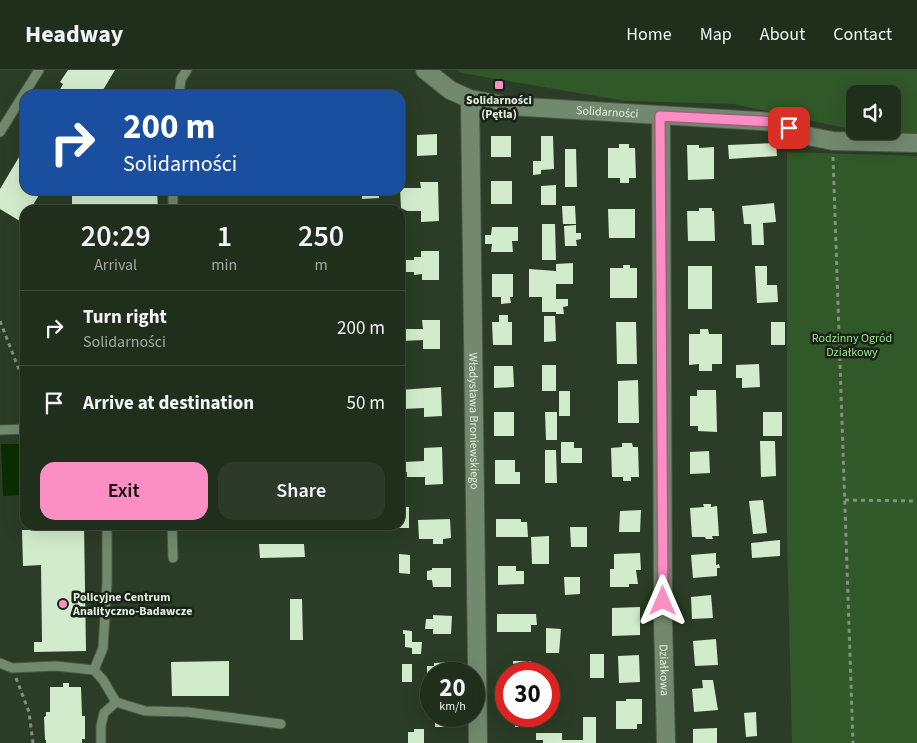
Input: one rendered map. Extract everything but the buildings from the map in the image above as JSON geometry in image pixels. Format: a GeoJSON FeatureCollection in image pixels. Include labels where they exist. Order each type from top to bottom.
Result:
{"type":"FeatureCollection","features":[{"type":"Feature","properties":{"kind":"street","name":"Solidarności"},"geometry":{"type":"LineString","coordinates":[[425,70],[450,90],[470,99],[509,106],[776,122],[803,135],[833,141],[917,143]]}},
{"type":"Feature","properties":{"kind":"street","name":"Władysława Broniewskiego"},"geometry":{"type":"LineString","coordinates":[[470,99],[478,743]]}},
{"type":"Feature","properties":{"kind":"street","name":"Działkowa"},"geometry":{"type":"LineString","coordinates":[[660,116],[663,611],[666,743]]}},
{"type":"Feature","properties":{"kind":"lane"},"geometry":{"type":"LineString","coordinates":[[26,90],[39,70]]}},
{"type":"Feature","properties":{"kind":"lane"},"geometry":{"type":"LineString","coordinates":[[180,90],[181,79],[186,70]]}},
{"type":"Feature","properties":{"kind":"lane"},"geometry":{"type":"LineString","coordinates":[[0,132],[20,100]]}},
{"type":"Feature","properties":{"kind":"lane"},"geometry":{"type":"LineString","coordinates":[[0,430],[20,429]]}},
{"type":"Feature","properties":{"kind":"lane"},"geometry":{"type":"LineString","coordinates":[[94,670],[103,648],[107,582],[107,530]]}},
{"type":"Feature","properties":{"kind":"lane"},"geometry":{"type":"LineString","coordinates":[[172,530],[173,558]]}},
{"type":"Feature","properties":{"kind":"lane"},"geometry":{"type":"LineString","coordinates":[[0,663],[12,668],[56,666],[94,670],[103,680],[116,702],[145,711],[188,712],[281,724]]}},
{"type":"Feature","properties":{"kind":"lane"},"geometry":{"type":"LineString","coordinates":[[101,743],[101,726],[104,713],[116,702]]}},
{"type":"Feature","properties":{"kind":"path"},"geometry":{"type":"LineString","coordinates":[[833,141],[853,743]]}},
{"type":"Feature","properties":{"kind":"path"},"geometry":{"type":"LineString","coordinates":[[0,321],[20,372]]}},
{"type":"Feature","properties":{"kind":"path"},"geometry":{"type":"LineString","coordinates":[[845,500],[917,501]]}},
{"type":"Feature","properties":{"kind":"path"},"geometry":{"type":"LineString","coordinates":[[12,668],[29,712],[33,743]]}},
{"type":"Feature","properties":{"kind":"green space"},"geometry":{"type":"Polygon","coordinates":[[[457,70],[917,70],[917,136],[901,136],[901,85],[846,85],[846,128],[733,104],[625,101],[462,73],[457,70]]]}},
{"type":"Feature","properties":{"kind":"green space","name":"Rodzinny Ogród Działkowy"},"geometry":{"type":"Polygon","coordinates":[[[787,152],[917,156],[917,743],[792,743],[787,534],[787,152]]]}},
{"type":"Feature","properties":{"kind":"shaded area"},"geometry":{"type":"Polygon","coordinates":[[[1,444],[20,444],[20,495],[3,496],[1,444]]]}},
{"type":"Feature","properties":{"kind":"place","name":"Solidarności (Pętla)"},"geometry":{"type":"Point","coordinates":[499,85]}},
{"type":"Feature","properties":{"kind":"place","name":"Policyjne Centrum Analityczno-Badawcze"},"geometry":{"type":"Point","coordinates":[63,604]}},
{"type":"Feature","properties":{"kind":"route"},"geometry":{"type":"LineString","coordinates":[[663,601],[660,116],[776,122],[789,128]]}}]}
